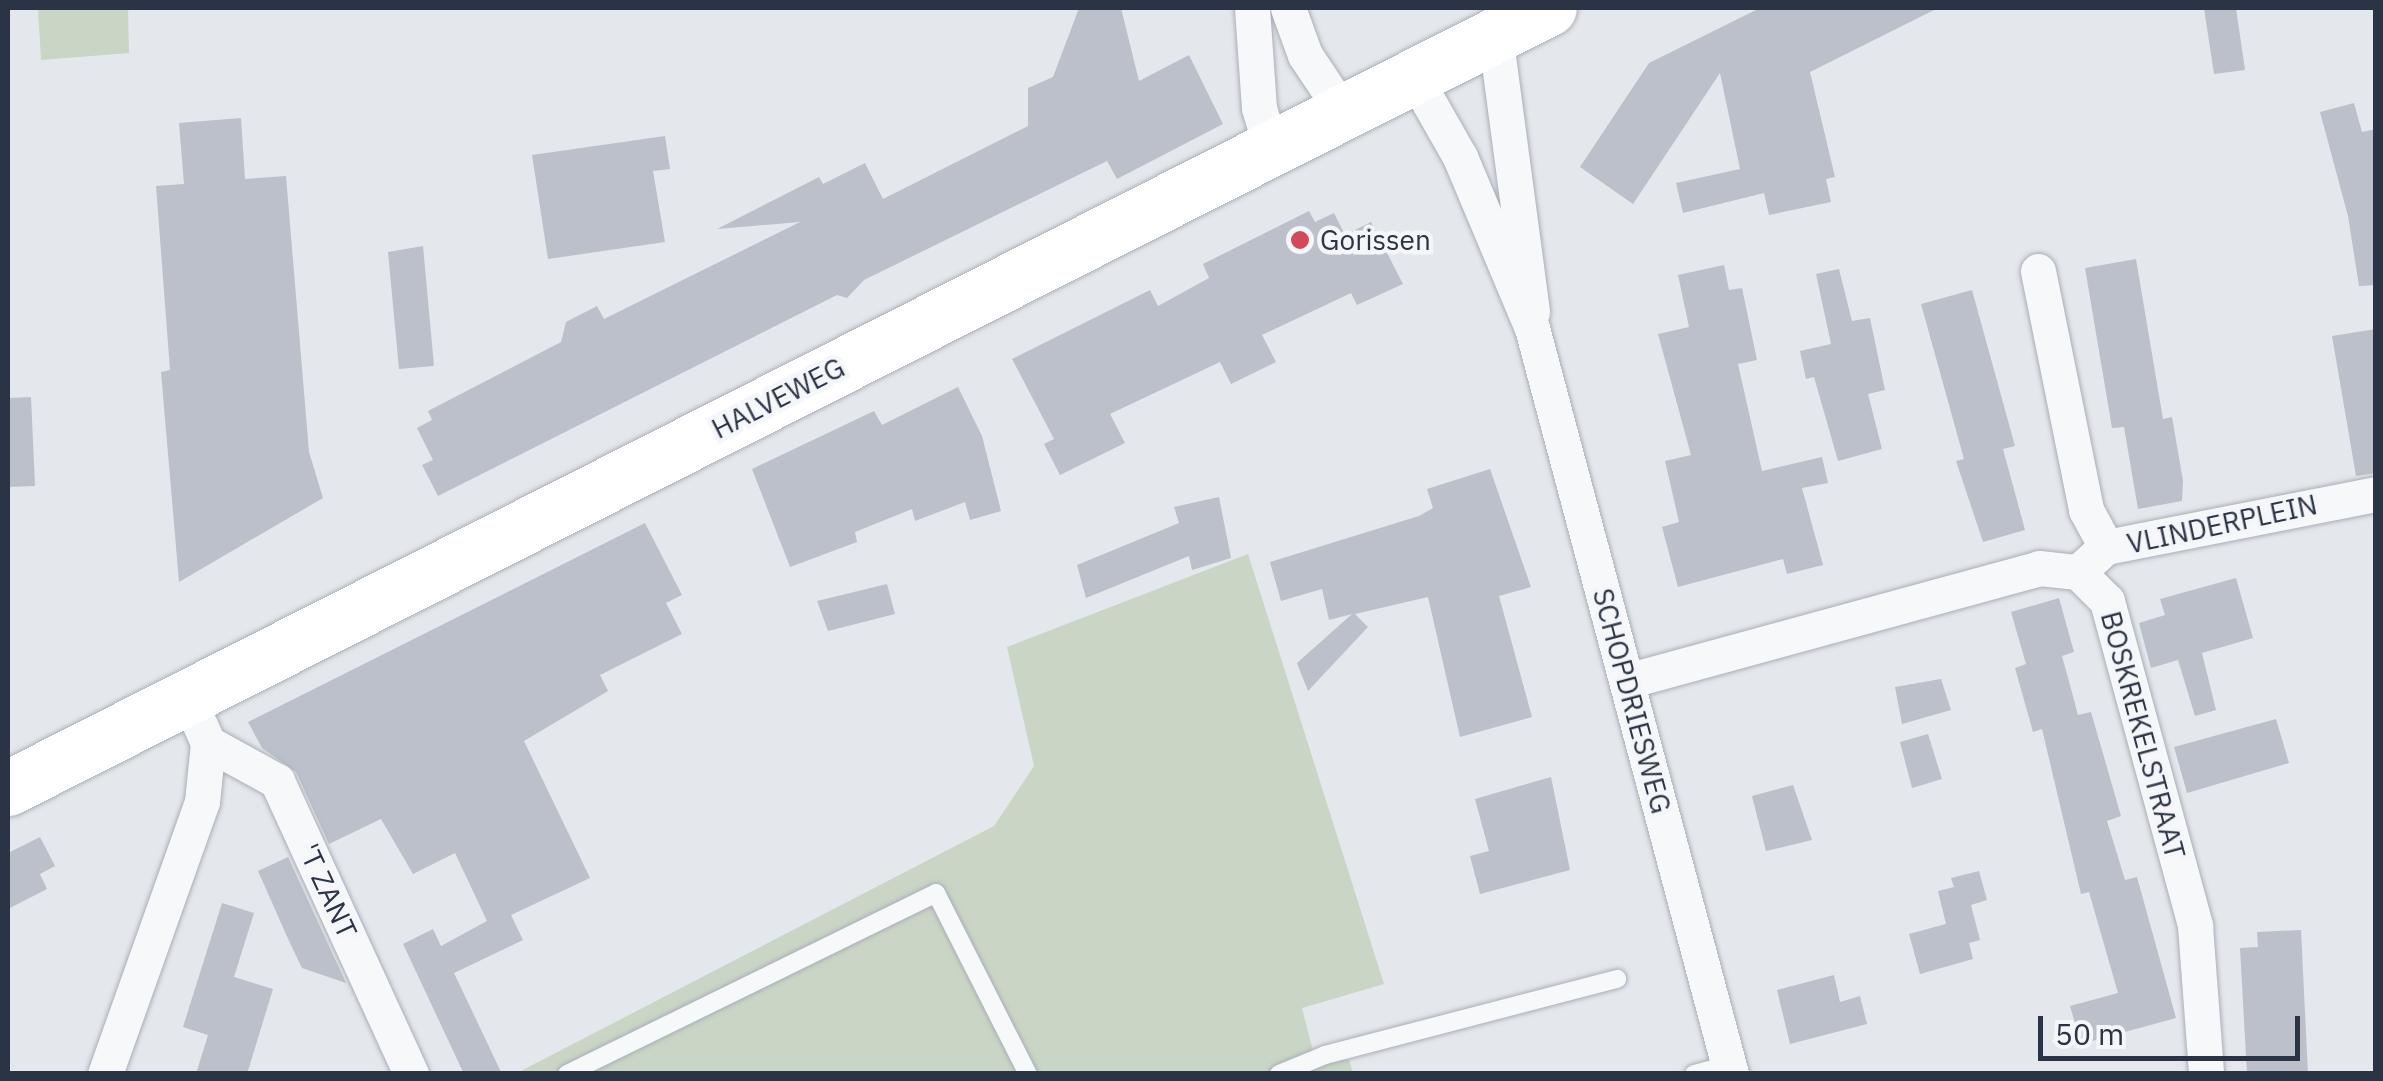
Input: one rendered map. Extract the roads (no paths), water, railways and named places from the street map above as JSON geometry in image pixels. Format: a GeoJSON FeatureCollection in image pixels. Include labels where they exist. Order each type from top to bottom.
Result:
{"type":"FeatureCollection","features":[{"type":"Feature","properties":{"kind":"main road","name":"HALVEWEG"},"geometry":{"type":"LineString","coordinates":[[8,788],[198,720],[1271,148],[1549,8]]}},
{"type":"Feature","properties":{"kind":"street"},"geometry":{"type":"LineString","coordinates":[[1252,8],[1260,108],[1271,148]]}},
{"type":"Feature","properties":{"kind":"street"},"geometry":{"type":"LineString","coordinates":[[1288,8],[1305,55],[1343,112]]}},
{"type":"Feature","properties":{"kind":"street","name":"SCHOPDRIESWEG"},"geometry":{"type":"LineString","coordinates":[[1495,34],[1503,125],[1530,263],[1532,328]]}},
{"type":"Feature","properties":{"kind":"street","name":"SCHOPDRIESWEG"},"geometry":{"type":"LineString","coordinates":[[1414,76],[1460,157],[1532,328],[1729,1069]]}},
{"type":"Feature","properties":{"kind":"street"},"geometry":{"type":"LineString","coordinates":[[2038,271],[2086,510],[2106,547]]}},
{"type":"Feature","properties":{"kind":"street","name":"VLINDERPLEIN"},"geometry":{"type":"LineString","coordinates":[[2078,572],[2106,547],[2376,494]]}},
{"type":"Feature","properties":{"kind":"street"},"geometry":{"type":"LineString","coordinates":[[1627,681],[2039,568],[2078,572]]}},
{"type":"Feature","properties":{"kind":"street","name":"BOSKREKELSTRAAT"},"geometry":{"type":"LineString","coordinates":[[2078,572],[2107,602],[2195,926],[2206,1074]]}},
{"type":"Feature","properties":{"kind":"street"},"geometry":{"type":"LineString","coordinates":[[105,1074],[202,802],[198,720]]}},
{"type":"Feature","properties":{"kind":"street","name":"'T ZANT"},"geometry":{"type":"LineString","coordinates":[[198,720],[277,781],[411,1074]]}},
{"type":"Feature","properties":{"kind":"lane"},"geometry":{"type":"LineString","coordinates":[[567,1074],[936,893],[1028,1074]]}},
{"type":"Feature","properties":{"kind":"lane"},"geometry":{"type":"LineString","coordinates":[[1279,1074],[1325,1054],[1617,979]]}},
{"type":"Feature","properties":{"kind":"lane"},"geometry":{"type":"LineString","coordinates":[[1694,1074],[1729,1069]]}},
{"type":"Feature","properties":{"kind":"place","name":"Gorissen"},"geometry":{"type":"Point","coordinates":[1300,240]}}]}
